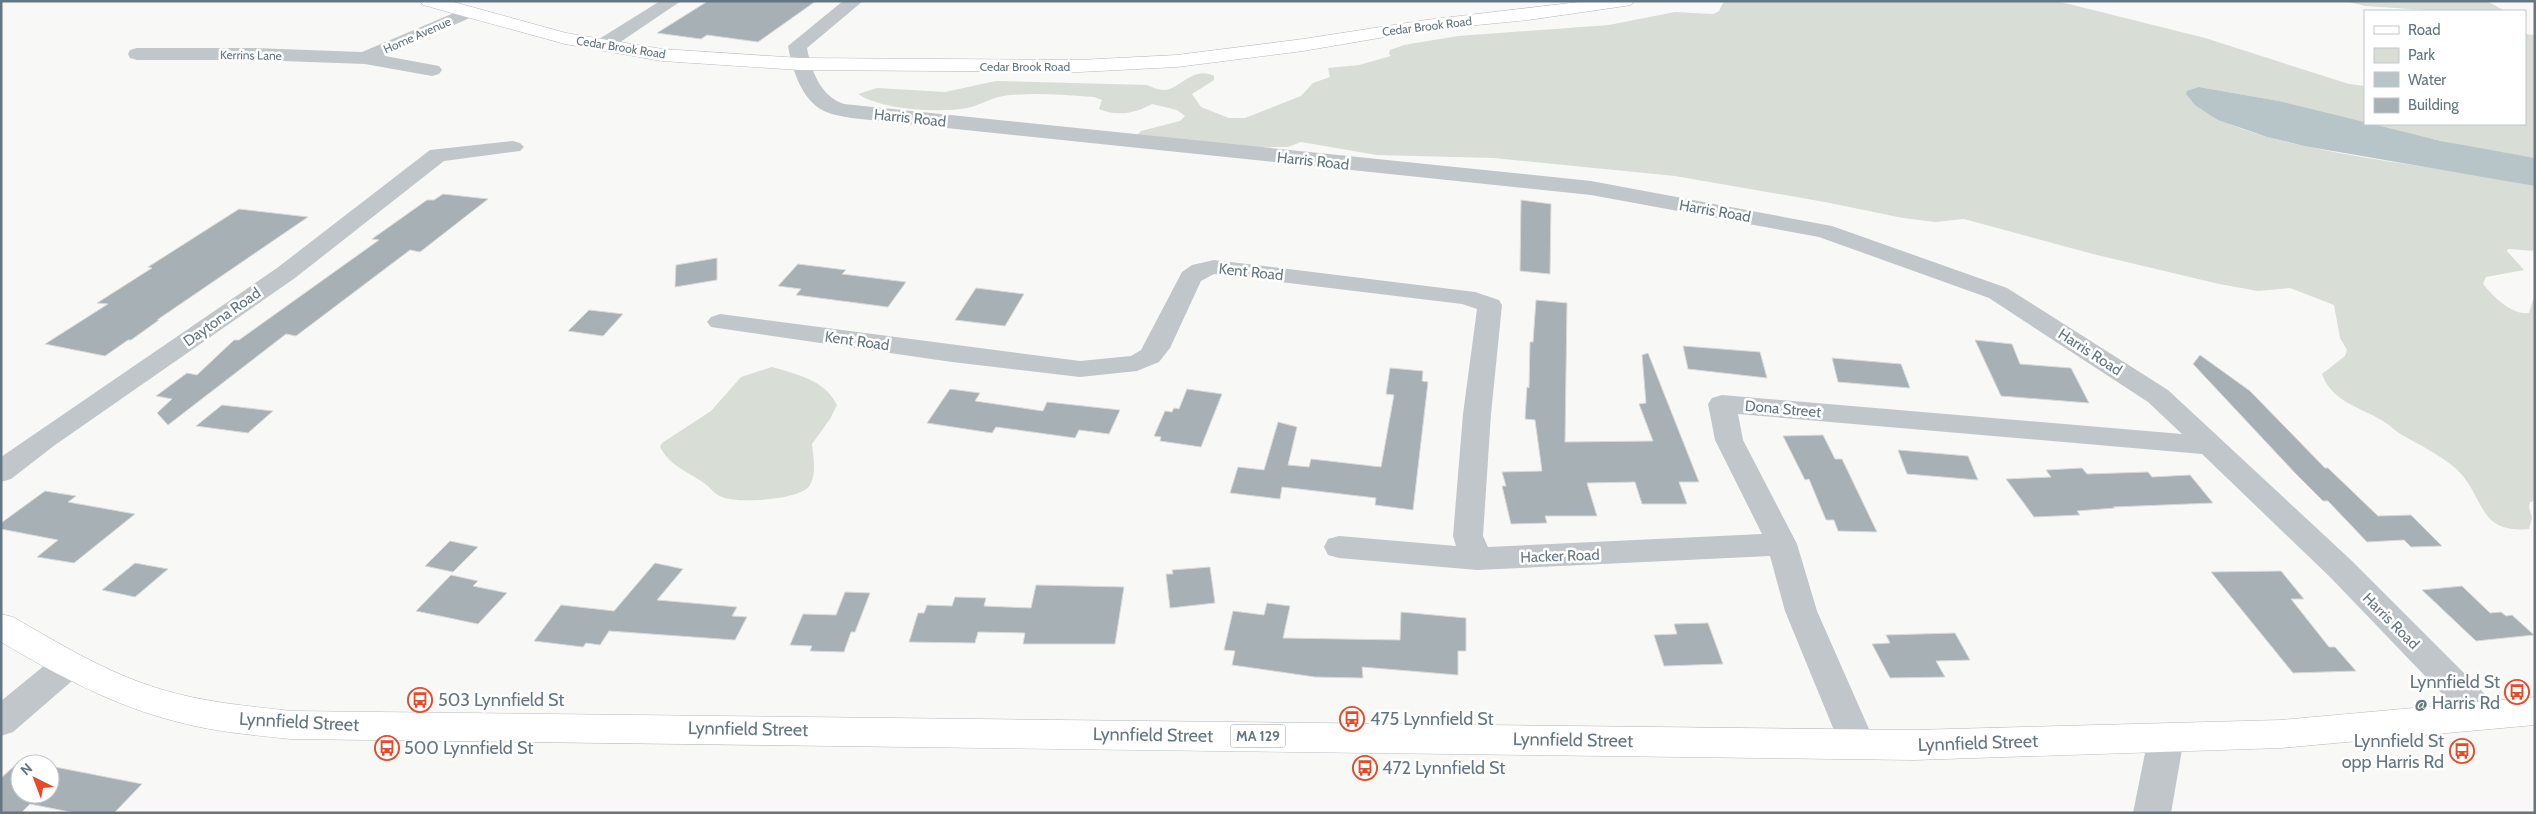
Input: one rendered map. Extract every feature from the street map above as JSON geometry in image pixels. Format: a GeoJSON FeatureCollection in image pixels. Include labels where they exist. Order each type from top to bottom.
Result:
{"type":"FeatureCollection","features":[{"type":"Feature","properties":{"kind":"main road","name":"Cedar Brook Road"},"geometry":{"type":"LineString","coordinates":[[429,1],[565,38],[662,55],[800,64],[1079,66],[1177,61],[1303,45],[1426,25],[1528,15],[1623,1]]}},
{"type":"Feature","properties":{"kind":"main road","name":"Lynnfield Street"},"geometry":{"type":"LineString","coordinates":[[1,626],[68,665],[141,697],[218,717],[291,725],[1858,745],[2281,734],[2535,712]]}},
{"type":"Feature","properties":{"kind":"street"},"geometry":{"type":"LineString","coordinates":[[604,45],[672,1]]}},
{"type":"Feature","properties":{"kind":"street"},"geometry":{"type":"LineString","coordinates":[[800,64],[797,46],[854,1]]}},
{"type":"Feature","properties":{"kind":"street","name":"Home Avenue"},"geometry":{"type":"LineString","coordinates":[[365,58],[468,12]]}},
{"type":"Feature","properties":{"kind":"street","name":"Kerrins Lane"},"geometry":{"type":"LineString","coordinates":[[137,54],[254,54],[365,58],[432,70]]}},
{"type":"Feature","properties":{"kind":"street","name":"Harris Road"},"geometry":{"type":"LineString","coordinates":[[800,64],[822,100],[829,106],[851,112],[1591,188],[1824,231],[1998,293],[2158,396],[2341,569],[2485,716]]}},
{"type":"Feature","properties":{"kind":"street","name":"Daytona Road"},"geometry":{"type":"LineString","coordinates":[[1,472],[54,433],[286,273],[438,156],[513,147]]}},
{"type":"Feature","properties":{"kind":"street","name":"Kent Road"},"geometry":{"type":"LineString","coordinates":[[720,322],[952,354],[1080,369],[1136,363],[1150,356],[1157,348],[1191,277],[1201,270],[1214,267],[1466,297],[1490,305],[1477,414],[1468,536],[1477,559]]}},
{"type":"Feature","properties":{"kind":"street","name":"Dona Street"},"geometry":{"type":"LineString","coordinates":[[1858,745],[1801,611],[1782,544],[1729,440],[1722,404],[2129,440],[2210,445]]}},
{"type":"Feature","properties":{"kind":"street","name":"Hacker Road"},"geometry":{"type":"LineString","coordinates":[[1339,547],[1477,559],[1651,552],[1782,544]]}},
{"type":"Feature","properties":{"kind":"street"},"geometry":{"type":"LineString","coordinates":[[1,722],[68,665]]}},
{"type":"Feature","properties":{"kind":"street"},"geometry":{"type":"LineString","coordinates":[[2152,813],[2166,738]]}},
{"type":"Feature","properties":{"kind":"green space"},"geometry":{"type":"Polygon","coordinates":[[[1724,1],[2056,1],[2205,38],[2349,84],[2364,86],[2364,124],[2279,101],[2199,87],[2196,106],[2212,116],[2247,131],[2339,153],[2535,186],[2535,251],[2508,249],[2507,251],[2524,270],[2486,277],[2483,284],[2503,304],[2522,313],[2529,313],[2535,293],[2535,501],[2530,502],[2529,507],[2532,518],[2529,529],[2512,529],[2499,525],[2490,519],[2472,489],[2454,467],[2383,421],[2348,403],[2333,391],[2322,374],[2345,356],[2347,350],[2340,338],[2334,305],[2290,288],[2258,291],[2219,284],[2093,254],[1964,219],[1935,222],[1903,218],[1825,202],[1675,176],[1494,158],[1377,155],[1301,142],[1288,147],[1257,147],[1142,137],[1138,134],[1141,131],[1180,121],[1185,116],[1177,110],[1152,104],[1133,112],[1113,113],[1099,109],[1102,100],[1094,97],[1025,94],[998,97],[967,108],[926,110],[881,104],[858,94],[877,88],[945,92],[996,81],[1147,85],[1164,90],[1170,89],[1190,77],[1202,73],[1214,76],[1214,80],[1192,94],[1201,107],[1229,118],[1245,118],[1301,96],[1313,83],[1330,77],[1328,68],[1359,65],[1391,56],[1389,54],[1390,50],[1404,45],[1458,36],[1609,25],[1675,12],[1713,14],[1719,11],[1724,1]]]}},
{"type":"Feature","properties":{"kind":"green space"},"geometry":{"type":"Polygon","coordinates":[[[2345,1],[2487,1],[2503,10],[2426,10],[2365,6],[2345,1]]]}},
{"type":"Feature","properties":{"kind":"green space"},"geometry":{"type":"Polygon","coordinates":[[[2526,34],[2535,35],[2535,158],[2469,147],[2370,125],[2526,125],[2526,34]]]}},
{"type":"Feature","properties":{"kind":"green space"},"geometry":{"type":"Polygon","coordinates":[[[772,367],[809,379],[832,396],[837,405],[830,419],[812,444],[814,464],[810,485],[805,490],[795,494],[769,499],[741,500],[717,495],[704,483],[674,464],[660,447],[662,443],[711,411],[741,377],[772,367]]]}},
{"type":"Feature","properties":{"kind":"water"},"geometry":{"type":"Polygon","coordinates":[[[2199,87],[2279,101],[2364,122],[2364,125],[2376,125],[2441,141],[2535,158],[2535,186],[2304,146],[2267,137],[2218,120],[2196,106],[2186,94],[2187,91],[2199,87]]]}},
{"type":"Feature","properties":{"kind":"building"},"geometry":{"type":"Polygon","coordinates":[[[708,1],[816,1],[758,42],[707,35],[701,39],[657,33],[708,1]]]}},
{"type":"Feature","properties":{"kind":"building"},"geometry":{"type":"Polygon","coordinates":[[[443,194],[488,199],[420,252],[410,250],[296,336],[286,334],[168,425],[157,413],[172,399],[156,396],[187,373],[197,375],[234,340],[239,340],[379,240],[372,239],[427,200],[434,200],[443,194]]]}},
{"type":"Feature","properties":{"kind":"building"},"geometry":{"type":"Polygon","coordinates":[[[1521,200],[1551,204],[1550,274],[1520,271],[1521,200]]]}},
{"type":"Feature","properties":{"kind":"building"},"geometry":{"type":"Polygon","coordinates":[[[239,209],[308,217],[105,356],[45,344],[108,304],[97,303],[152,268],[148,267],[239,209]]]}},
{"type":"Feature","properties":{"kind":"building"},"geometry":{"type":"Polygon","coordinates":[[[717,258],[717,280],[675,287],[676,265],[717,258]]]}},
{"type":"Feature","properties":{"kind":"building"},"geometry":{"type":"Polygon","coordinates":[[[798,264],[846,270],[842,274],[906,282],[888,307],[796,295],[801,289],[778,286],[798,264]]]}},
{"type":"Feature","properties":{"kind":"building"},"geometry":{"type":"Polygon","coordinates":[[[976,288],[1024,294],[1005,326],[955,320],[976,288]]]}},
{"type":"Feature","properties":{"kind":"building"},"geometry":{"type":"Polygon","coordinates":[[[1536,300],[1567,303],[1565,442],[1653,441],[1639,404],[1646,403],[1642,355],[1648,353],[1699,482],[1679,482],[1687,504],[1642,504],[1635,482],[1587,483],[1597,516],[1545,516],[1547,523],[1511,524],[1502,486],[1506,486],[1502,472],[1542,471],[1535,420],[1525,419],[1527,387],[1529,388],[1530,342],[1533,342],[1536,300]]]}},
{"type":"Feature","properties":{"kind":"building"},"geometry":{"type":"Polygon","coordinates":[[[589,310],[623,314],[603,336],[568,331],[589,310]]]}},
{"type":"Feature","properties":{"kind":"building"},"geometry":{"type":"Polygon","coordinates":[[[1975,340],[2012,344],[2020,364],[2071,368],[2089,403],[2001,396],[1975,340]]]}},
{"type":"Feature","properties":{"kind":"building"},"geometry":{"type":"Polygon","coordinates":[[[1683,346],[1760,352],[1767,378],[1688,369],[1683,346]]]}},
{"type":"Feature","properties":{"kind":"building"},"geometry":{"type":"Polygon","coordinates":[[[2200,355],[2250,391],[2325,468],[2328,468],[2378,516],[2411,515],[2442,546],[2411,547],[2404,540],[2367,542],[2328,501],[2323,501],[2296,474],[2193,364],[2200,355]]]}},
{"type":"Feature","properties":{"kind":"building"},"geometry":{"type":"Polygon","coordinates":[[[1832,358],[1901,364],[1910,388],[1838,382],[1832,358]]]}},
{"type":"Feature","properties":{"kind":"building"},"geometry":{"type":"Polygon","coordinates":[[[1390,368],[1423,371],[1422,381],[1428,382],[1413,510],[1375,505],[1376,498],[1282,487],[1280,499],[1230,493],[1238,467],[1264,470],[1278,422],[1297,427],[1288,465],[1309,467],[1311,459],[1381,467],[1394,395],[1386,394],[1390,368]]]}},
{"type":"Feature","properties":{"kind":"building"},"geometry":{"type":"Polygon","coordinates":[[[950,389],[980,393],[975,401],[1043,411],[1047,402],[1120,410],[1109,434],[1079,430],[1075,438],[996,427],[992,433],[927,423],[950,389]]]}},
{"type":"Feature","properties":{"kind":"building"},"geometry":{"type":"Polygon","coordinates":[[[1187,389],[1222,394],[1201,447],[1160,441],[1161,437],[1154,436],[1165,411],[1172,412],[1174,408],[1179,409],[1187,389]]]}},
{"type":"Feature","properties":{"kind":"building"},"geometry":{"type":"Polygon","coordinates":[[[222,405],[273,411],[248,433],[196,426],[222,405]]]}},
{"type":"Feature","properties":{"kind":"building"},"geometry":{"type":"Polygon","coordinates":[[[1823,435],[1835,459],[1842,459],[1877,532],[1838,531],[1834,520],[1826,520],[1809,479],[1805,480],[1783,436],[1823,435]]]}},
{"type":"Feature","properties":{"kind":"building"},"geometry":{"type":"Polygon","coordinates":[[[1898,450],[1968,456],[1978,480],[1907,474],[1898,450]]]}},
{"type":"Feature","properties":{"kind":"building"},"geometry":{"type":"Polygon","coordinates":[[[2082,468],[2087,474],[2148,472],[2152,477],[2190,475],[2213,503],[2113,507],[2115,508],[2077,511],[2080,515],[2034,517],[2006,479],[2051,477],[2046,470],[2082,468]]]}},
{"type":"Feature","properties":{"kind":"building"},"geometry":{"type":"Polygon","coordinates":[[[45,491],[76,496],[68,502],[135,514],[74,563],[37,557],[58,540],[1,529],[1,523],[45,491]]]}},
{"type":"Feature","properties":{"kind":"building"},"geometry":{"type":"Polygon","coordinates":[[[450,541],[478,547],[453,572],[425,566],[450,541]]]}},
{"type":"Feature","properties":{"kind":"building"},"geometry":{"type":"Polygon","coordinates":[[[135,563],[168,569],[135,597],[102,590],[135,563]]]}},
{"type":"Feature","properties":{"kind":"building"},"geometry":{"type":"Polygon","coordinates":[[[655,563],[683,569],[657,600],[737,607],[732,616],[747,617],[735,640],[609,631],[600,645],[586,643],[583,647],[534,641],[561,605],[614,611],[655,563]]]}},
{"type":"Feature","properties":{"kind":"building"},"geometry":{"type":"Polygon","coordinates":[[[1210,567],[1215,603],[1170,608],[1166,574],[1173,574],[1172,570],[1210,567]]]}},
{"type":"Feature","properties":{"kind":"building"},"geometry":{"type":"Polygon","coordinates":[[[2281,571],[2304,599],[2291,599],[2329,647],[2335,647],[2356,671],[2293,673],[2211,572],[2281,571]]]}},
{"type":"Feature","properties":{"kind":"building"},"geometry":{"type":"Polygon","coordinates":[[[451,575],[478,581],[473,586],[507,593],[478,624],[416,611],[451,575]]]}},
{"type":"Feature","properties":{"kind":"building"},"geometry":{"type":"Polygon","coordinates":[[[1036,585],[1124,587],[1115,644],[1023,644],[1025,633],[978,632],[975,643],[909,642],[918,613],[924,613],[927,605],[952,606],[955,597],[986,598],[984,606],[1031,608],[1036,585]]]}},
{"type":"Feature","properties":{"kind":"building"},"geometry":{"type":"Polygon","coordinates":[[[2462,586],[2490,613],[2501,612],[2506,616],[2512,615],[2534,635],[2476,641],[2422,590],[2462,586]]]}},
{"type":"Feature","properties":{"kind":"building"},"geometry":{"type":"Polygon","coordinates":[[[845,592],[870,593],[855,632],[851,632],[844,652],[810,651],[812,646],[790,645],[803,614],[836,615],[845,592]]]}},
{"type":"Feature","properties":{"kind":"building"},"geometry":{"type":"Polygon","coordinates":[[[1267,603],[1290,606],[1283,638],[1400,640],[1401,612],[1466,618],[1466,651],[1458,651],[1458,675],[1362,667],[1363,678],[1315,677],[1232,665],[1235,651],[1224,650],[1233,611],[1264,615],[1267,603]]]}},
{"type":"Feature","properties":{"kind":"building"},"geometry":{"type":"Polygon","coordinates":[[[1708,623],[1723,664],[1664,666],[1654,635],[1677,634],[1674,624],[1708,623]]]}},
{"type":"Feature","properties":{"kind":"building"},"geometry":{"type":"Polygon","coordinates":[[[1955,633],[1970,660],[1936,661],[1945,677],[1890,678],[1872,644],[1890,643],[1886,635],[1955,633]]]}},
{"type":"Feature","properties":{"kind":"building"},"geometry":{"type":"Polygon","coordinates":[[[60,768],[142,784],[114,813],[75,813],[30,804],[60,804],[60,768]]]}},
{"type":"Feature","properties":{"kind":"building"},"geometry":{"type":"Polygon","coordinates":[[[10,770],[10,804],[30,804],[21,813],[1,813],[1,778],[10,770]]]}},
{"type":"Feature","properties":{"kind":"place","name":"Lynnfield St @ Harris Rd"},"geometry":{"type":"Point","coordinates":[2517,692]}},
{"type":"Feature","properties":{"kind":"place","name":"503 Lynnfield St"},"geometry":{"type":"Point","coordinates":[420,700]}},
{"type":"Feature","properties":{"kind":"place","name":"475 Lynnfield St"},"geometry":{"type":"Point","coordinates":[1352,719]}},
{"type":"Feature","properties":{"kind":"place","name":"500 Lynnfield St"},"geometry":{"type":"Point","coordinates":[387,748]}},
{"type":"Feature","properties":{"kind":"place","name":"Lynnfield St opp Harris Rd"},"geometry":{"type":"Point","coordinates":[2462,751]}},
{"type":"Feature","properties":{"kind":"place","name":"472 Lynnfield St"},"geometry":{"type":"Point","coordinates":[1365,768]}}]}
